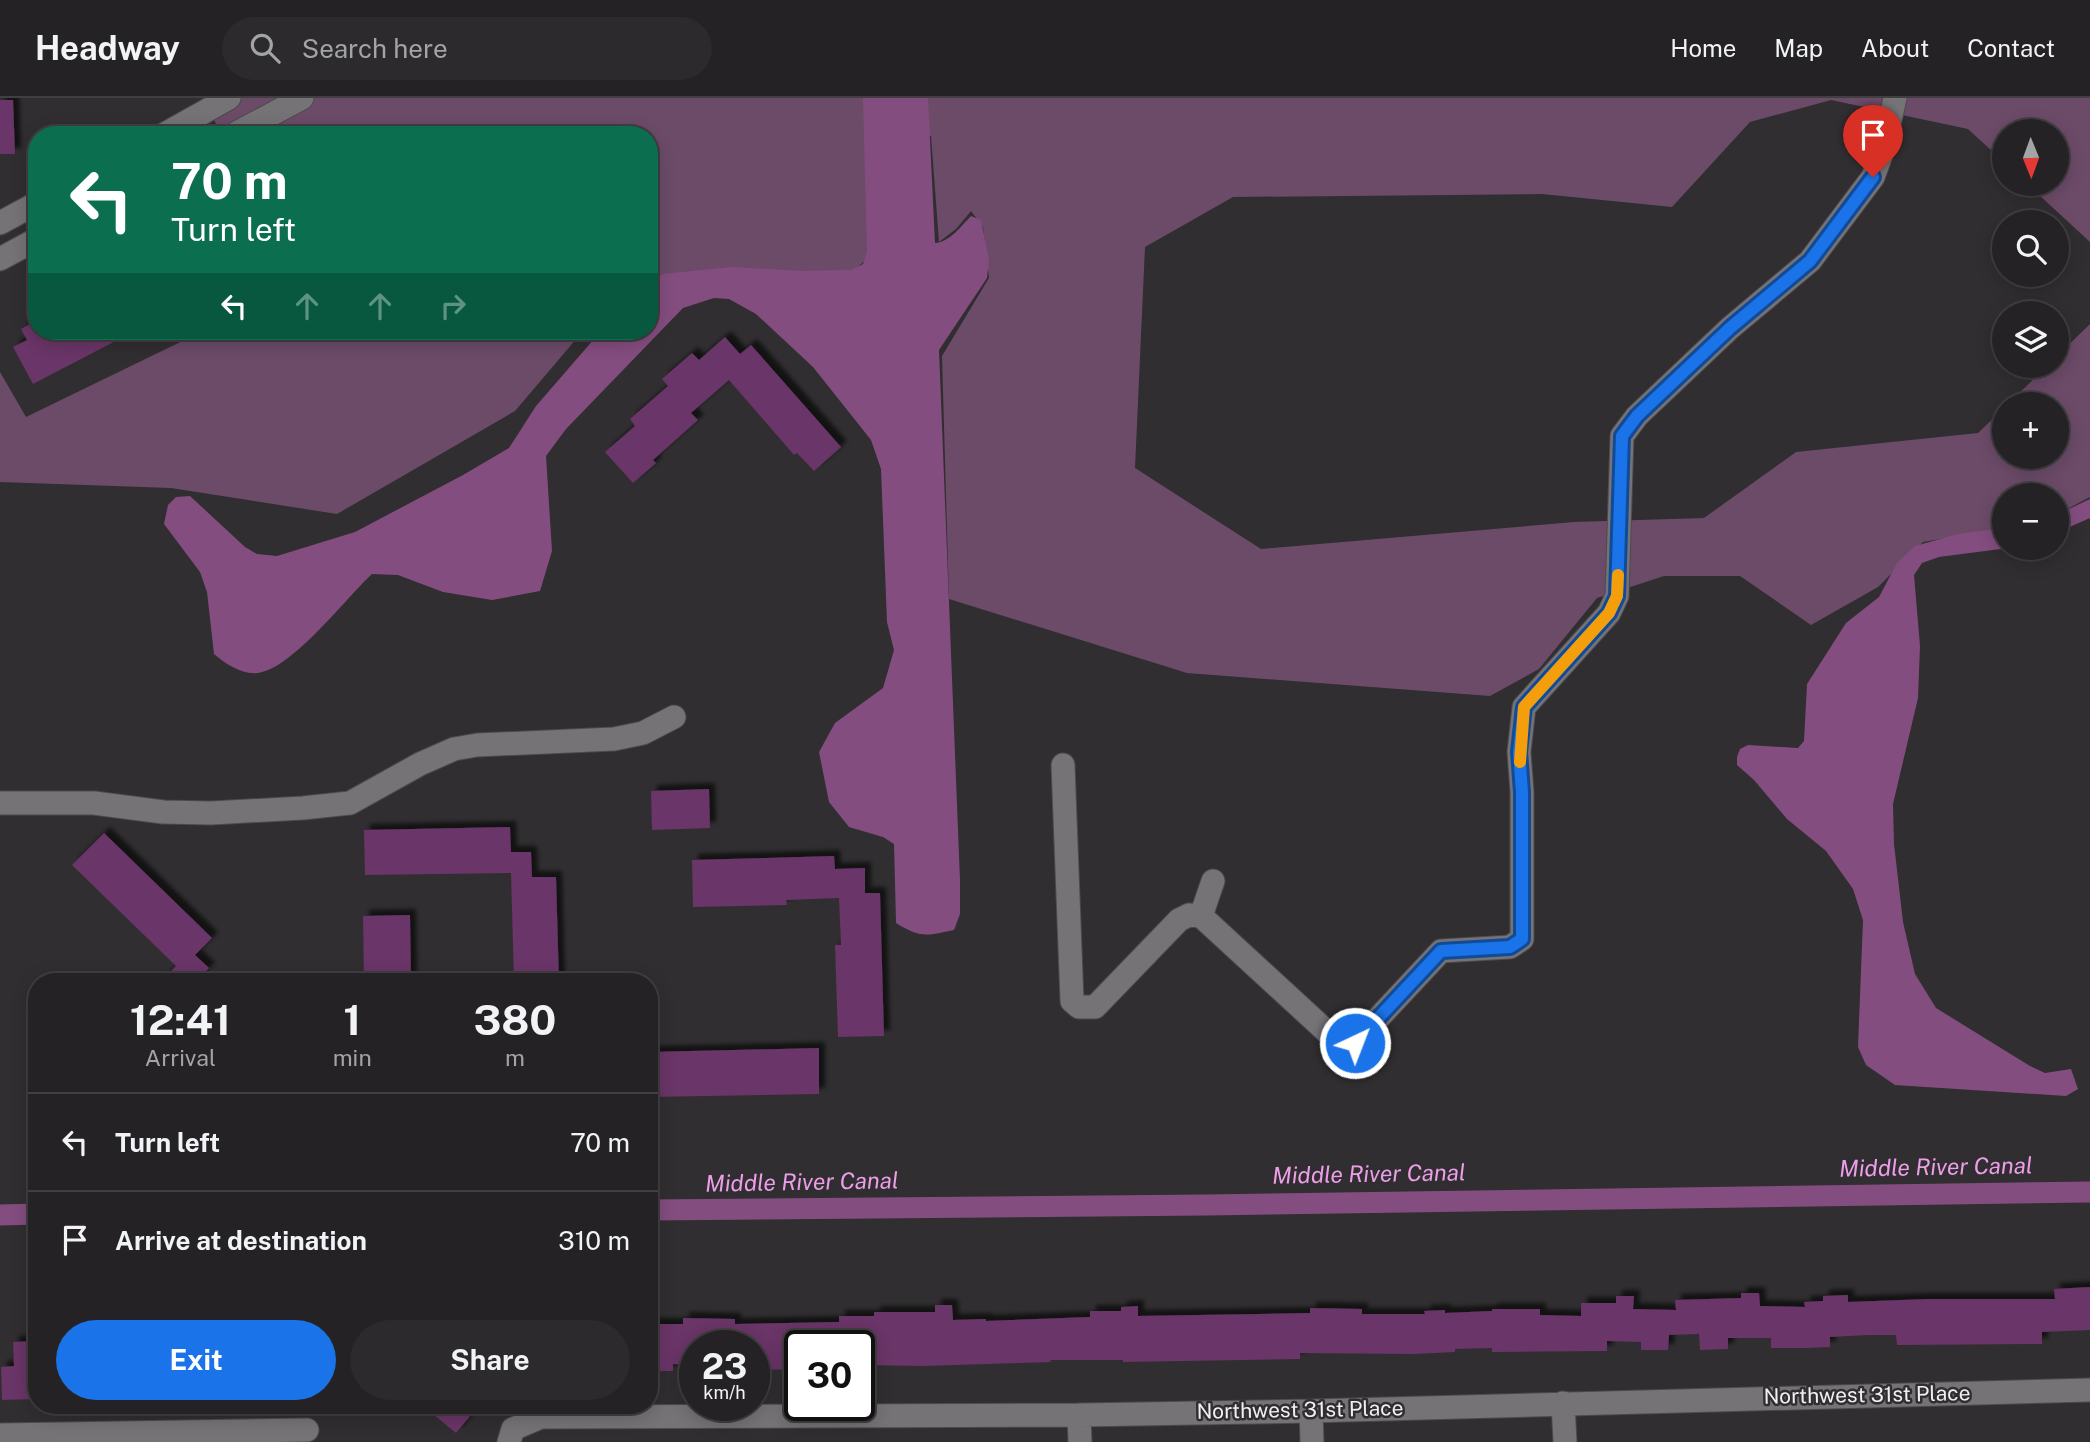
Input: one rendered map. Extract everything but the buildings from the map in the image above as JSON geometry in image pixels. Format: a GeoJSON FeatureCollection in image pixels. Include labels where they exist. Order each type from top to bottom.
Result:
{"type":"FeatureCollection","features":[{"type":"Feature","properties":{"kind":"street"},"geometry":{"type":"LineString","coordinates":[[179,126],[229,98]]}},
{"type":"Feature","properties":{"kind":"street"},"geometry":{"type":"LineString","coordinates":[[250,126],[302,98]]}},
{"type":"Feature","properties":{"kind":"street"},"geometry":{"type":"LineString","coordinates":[[1063,765],[1072,1001],[1079,1007],[1096,1007],[1179,920],[1189,915],[1201,916],[1338,1042],[1355,1043],[1441,951],[1510,947],[1522,939],[1522,792],[1519,752],[1524,707],[1609,613],[1617,596],[1622,436],[1637,416],[1730,328],[1810,261],[1873,177],[1884,147],[1895,98]]}},
{"type":"Feature","properties":{"kind":"street"},"geometry":{"type":"LineString","coordinates":[[0,223],[28,208]]}},
{"type":"Feature","properties":{"kind":"street"},"geometry":{"type":"LineString","coordinates":[[0,259],[28,244]]}},
{"type":"Feature","properties":{"kind":"street"},"geometry":{"type":"LineString","coordinates":[[0,803],[94,803],[163,812],[211,813],[349,803],[420,764],[454,749],[477,745],[614,740],[643,733],[674,717]]}},
{"type":"Feature","properties":{"kind":"street"},"geometry":{"type":"LineString","coordinates":[[1201,916],[1213,881]]}},
{"type":"Feature","properties":{"kind":"street","name":"Northwest 31st Place"},"geometry":{"type":"LineString","coordinates":[[511,1436],[541,1418],[1079,1415],[2090,1390]]}},
{"type":"Feature","properties":{"kind":"street"},"geometry":{"type":"LineString","coordinates":[[1563,1403],[1564,1442]]}},
{"type":"Feature","properties":{"kind":"street"},"geometry":{"type":"LineString","coordinates":[[1311,1410],[1312,1442]]}},
{"type":"Feature","properties":{"kind":"street"},"geometry":{"type":"LineString","coordinates":[[1079,1415],[1080,1442]]}},
{"type":"Feature","properties":{"kind":"street"},"geometry":{"type":"LineString","coordinates":[[0,1435],[74,1437],[307,1430]]}},
{"type":"Feature","properties":{"kind":"shaded area"},"geometry":{"type":"Polygon","coordinates":[[[204,98],[2090,98],[2090,242],[2069,223],[2069,210],[2055,210],[2040,196],[2069,196],[2069,119],[1992,119],[1992,151],[1968,129],[1831,100],[1750,122],[1672,207],[1542,194],[1233,197],[1145,247],[1135,468],[1261,549],[1574,522],[1704,518],[1796,452],[1978,433],[1992,420],[1992,469],[2069,469],[2069,392],[2020,392],[2035,378],[2069,378],[2069,344],[2090,324],[2090,497],[2069,508],[2069,483],[1992,483],[1992,530],[1923,542],[1878,587],[1811,625],[1740,576],[1664,576],[1597,598],[1539,669],[1490,696],[1187,673],[949,599],[942,356],[989,278],[983,227],[971,211],[956,229],[939,242],[931,136],[866,137],[869,257],[852,272],[658,279],[658,126],[217,126],[204,98]]]}},
{"type":"Feature","properties":{"kind":"shaded area"},"geometry":{"type":"Polygon","coordinates":[[[863,98],[928,98],[935,243],[950,237],[971,216],[981,220],[989,260],[987,278],[939,350],[960,914],[954,930],[936,934],[911,931],[896,923],[894,844],[883,837],[849,827],[829,802],[819,752],[835,723],[883,688],[894,650],[887,622],[881,469],[871,440],[813,367],[756,314],[729,299],[714,298],[683,308],[658,334],[658,278],[663,274],[732,267],[800,271],[851,270],[863,264],[867,252],[863,98]]]}},
{"type":"Feature","properties":{"kind":"shaded area"},"geometry":{"type":"Polygon","coordinates":[[[184,340],[575,340],[515,411],[337,514],[171,488],[0,482],[0,372],[26,417],[184,340]]]}},
{"type":"Feature","properties":{"kind":"shaded area"},"geometry":{"type":"Polygon","coordinates":[[[593,340],[652,340],[566,429],[546,456],[552,551],[540,591],[492,600],[443,592],[398,575],[372,574],[318,631],[287,659],[272,668],[258,673],[240,671],[214,654],[207,592],[200,572],[164,524],[168,505],[176,497],[190,496],[245,547],[257,554],[277,556],[355,532],[463,475],[509,448],[536,406],[593,340]]]}},
{"type":"Feature","properties":{"kind":"shaded area"},"geometry":{"type":"Polygon","coordinates":[[[2090,499],[2090,518],[2069,527],[2069,509],[2090,499]]]}},
{"type":"Feature","properties":{"kind":"shaded area"},"geometry":{"type":"Polygon","coordinates":[[[1992,530],[1992,550],[1939,557],[1922,563],[1914,575],[1920,646],[1918,698],[1893,804],[1894,844],[1903,922],[1915,974],[1936,1008],[2045,1073],[2071,1069],[2078,1089],[2066,1096],[1895,1085],[1866,1065],[1858,1047],[1863,920],[1853,889],[1826,851],[1787,819],[1754,780],[1737,765],[1740,749],[1748,745],[1798,748],[1804,741],[1807,684],[1846,623],[1879,597],[1897,563],[1915,546],[1958,534],[1992,530]]]}},
{"type":"Feature","properties":{"kind":"waterway","name":"Middle River Canal"},"geometry":{"type":"LineString","coordinates":[[658,1210],[2090,1192]]}},
{"type":"Feature","properties":{"kind":"waterway","name":"Middle River Canal"},"geometry":{"type":"LineString","coordinates":[[0,1215],[28,1214]]}},
{"type":"Feature","properties":{"kind":"slow traffic"},"geometry":{"type":"LineString","coordinates":[[1520,762],[1524,707],[1609,613],[1617,596],[1618,575]]}},
{"type":"Feature","properties":{"kind":"route"},"geometry":{"type":"LineString","coordinates":[[1355,1043],[1441,951],[1510,947],[1522,939],[1522,792],[1519,752],[1524,707],[1609,613],[1617,596],[1622,436],[1637,416],[1730,328],[1810,261],[1873,177]]}}]}
